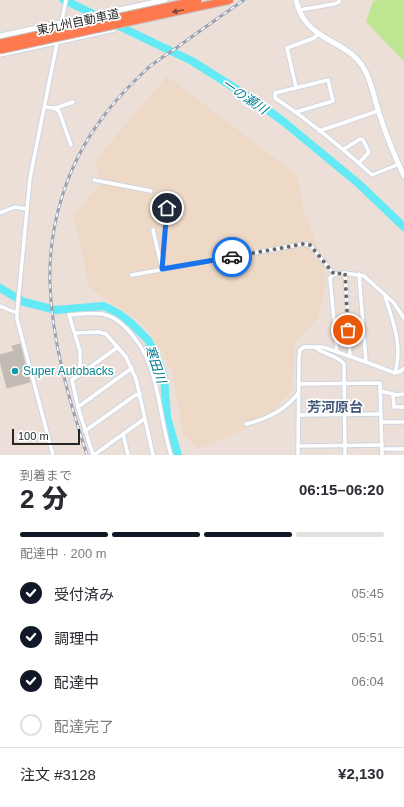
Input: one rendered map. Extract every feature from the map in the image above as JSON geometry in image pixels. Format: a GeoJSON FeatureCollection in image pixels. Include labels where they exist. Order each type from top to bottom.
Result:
{"type":"FeatureCollection","features":[{"type":"Feature","properties":{"kind":"highway","name":"東九州自動車道"},"geometry":{"type":"LineString","coordinates":[[0,43],[198,0]]}},
{"type":"Feature","properties":{"kind":"highway","name":"東九州自動車道"},"geometry":{"type":"LineString","coordinates":[[0,50],[230,0]]}},
{"type":"Feature","properties":{"kind":"street"},"geometry":{"type":"LineString","coordinates":[[53,455],[19,327],[17,312],[34,155],[66,0]]}},
{"type":"Feature","properties":{"kind":"street"},"geometry":{"type":"LineString","coordinates":[[0,36],[165,0]]}},
{"type":"Feature","properties":{"kind":"street"},"geometry":{"type":"LineString","coordinates":[[296,0],[299,10],[306,22],[318,34],[346,49],[363,67],[372,86],[378,111],[390,145],[404,176]]}},
{"type":"Feature","properties":{"kind":"street"},"geometry":{"type":"LineString","coordinates":[[299,10],[339,1]]}},
{"type":"Feature","properties":{"kind":"street"},"geometry":{"type":"LineString","coordinates":[[0,55],[114,30]]}},
{"type":"Feature","properties":{"kind":"street"},"geometry":{"type":"LineString","coordinates":[[296,87],[287,48],[314,38],[318,34]]}},
{"type":"Feature","properties":{"kind":"street"},"geometry":{"type":"LineString","coordinates":[[296,112],[333,101],[328,80],[275,93],[275,98],[296,112],[344,150],[372,176],[398,164]]}},
{"type":"Feature","properties":{"kind":"street"},"geometry":{"type":"LineString","coordinates":[[44,107],[56,108],[73,102]]}},
{"type":"Feature","properties":{"kind":"street"},"geometry":{"type":"LineString","coordinates":[[56,108],[59,112],[71,145]]}},
{"type":"Feature","properties":{"kind":"street"},"geometry":{"type":"LineString","coordinates":[[319,131],[378,111]]}},
{"type":"Feature","properties":{"kind":"street"},"geometry":{"type":"LineString","coordinates":[[344,150],[360,139],[363,140],[369,152],[359,163]]}},
{"type":"Feature","properties":{"kind":"street"},"geometry":{"type":"LineString","coordinates":[[94,180],[151,192]]}},
{"type":"Feature","properties":{"kind":"street"},"geometry":{"type":"LineString","coordinates":[[0,212],[15,207],[27,209]]}},
{"type":"Feature","properties":{"kind":"street"},"geometry":{"type":"LineString","coordinates":[[162,269],[167,208]]}},
{"type":"Feature","properties":{"kind":"street"},"geometry":{"type":"LineString","coordinates":[[153,230],[162,269]]}},
{"type":"Feature","properties":{"kind":"street"},"geometry":{"type":"LineString","coordinates":[[132,275],[303,244],[310,245],[334,274]]}},
{"type":"Feature","properties":{"kind":"street"},"geometry":{"type":"LineString","coordinates":[[345,273],[350,356]]}},
{"type":"Feature","properties":{"kind":"street"},"geometry":{"type":"LineString","coordinates":[[337,352],[330,278],[334,274],[345,273],[364,276],[393,302],[404,318]]}},
{"type":"Feature","properties":{"kind":"street"},"geometry":{"type":"LineString","coordinates":[[359,274],[366,362]]}},
{"type":"Feature","properties":{"kind":"street"},"geometry":{"type":"LineString","coordinates":[[385,295],[395,324],[398,361],[394,373]]}},
{"type":"Feature","properties":{"kind":"street"},"geometry":{"type":"LineString","coordinates":[[0,306],[17,312]]}},
{"type":"Feature","properties":{"kind":"street"},"geometry":{"type":"LineString","coordinates":[[80,375],[80,351],[70,315],[101,314],[117,320],[136,339],[147,358],[156,382],[164,428],[171,455]]}},
{"type":"Feature","properties":{"kind":"street"},"geometry":{"type":"LineString","coordinates":[[75,333],[99,332],[106,334],[126,357],[136,379],[153,455]]}},
{"type":"Feature","properties":{"kind":"street"},"geometry":{"type":"LineString","coordinates":[[118,347],[72,380],[78,406],[93,455],[144,419]]}},
{"type":"Feature","properties":{"kind":"street"},"geometry":{"type":"LineString","coordinates":[[298,455],[298,372],[300,350],[304,347],[323,347],[394,373],[401,371],[404,368]]}},
{"type":"Feature","properties":{"kind":"street"},"geometry":{"type":"LineString","coordinates":[[314,347],[319,351],[341,360],[344,364],[345,455]]}},
{"type":"Feature","properties":{"kind":"street"},"geometry":{"type":"LineString","coordinates":[[78,406],[132,368]]}},
{"type":"Feature","properties":{"kind":"street"},"geometry":{"type":"LineString","coordinates":[[299,384],[380,383],[383,447],[382,455]]}},
{"type":"Feature","properties":{"kind":"street"},"geometry":{"type":"LineString","coordinates":[[380,391],[393,395],[404,394]]}},
{"type":"Feature","properties":{"kind":"street"},"geometry":{"type":"LineString","coordinates":[[246,424],[262,421],[272,416],[293,400],[299,392]]}},
{"type":"Feature","properties":{"kind":"street"},"geometry":{"type":"LineString","coordinates":[[85,431],[134,396],[140,394]]}},
{"type":"Feature","properties":{"kind":"street"},"geometry":{"type":"LineString","coordinates":[[393,395],[394,407],[404,407]]}},
{"type":"Feature","properties":{"kind":"street"},"geometry":{"type":"LineString","coordinates":[[299,415],[381,414]]}},
{"type":"Feature","properties":{"kind":"street"},"geometry":{"type":"LineString","coordinates":[[381,422],[404,422]]}},
{"type":"Feature","properties":{"kind":"street"},"geometry":{"type":"LineString","coordinates":[[123,434],[128,455]]}},
{"type":"Feature","properties":{"kind":"street"},"geometry":{"type":"LineString","coordinates":[[298,446],[383,447],[404,449]]}},
{"type":"Feature","properties":{"kind":"shaded area"},"geometry":{"type":"Polygon","coordinates":[[[167,76],[297,175],[305,215],[325,262],[325,288],[318,318],[295,342],[292,390],[264,421],[198,449],[183,433],[172,370],[145,325],[89,288],[74,215],[99,185],[96,159],[167,76]]]}},
{"type":"Feature","properties":{"kind":"green space"},"geometry":{"type":"Polygon","coordinates":[[[404,0],[404,61],[366,22],[373,1],[404,0]]]}},
{"type":"Feature","properties":{"kind":"building","name":"Super Autobacks"},"geometry":{"type":"Polygon","coordinates":[[[20,344],[30,382],[7,388],[0,361],[0,355],[14,351],[12,346],[20,344]]]}},
{"type":"Feature","properties":{"kind":"waterway","name":"一の瀬川"},"geometry":{"type":"LineString","coordinates":[[64,0],[192,61],[257,102],[284,122],[359,184],[404,227]]}},
{"type":"Feature","properties":{"kind":"waterway","name":"寒田川"},"geometry":{"type":"LineString","coordinates":[[0,288],[24,302],[56,310],[104,306],[119,314],[131,323],[148,340],[156,355],[164,377],[167,417],[178,455]]}},
{"type":"Feature","properties":{"kind":"railway"},"geometry":{"type":"LineString","coordinates":[[87,455],[62,371],[51,306],[50,262],[52,240],[62,196],[79,155],[90,135],[124,91],[154,63],[244,0]]}},
{"type":"Feature","properties":{"kind":"way so far"},"geometry":{"type":"LineString","coordinates":[[232,257],[303,244],[310,245],[334,274],[345,273],[348,330]]}},
{"type":"Feature","properties":{"kind":"place","name":"Super Autobacks"},"geometry":{"type":"Point","coordinates":[15,371]}},
{"type":"Feature","properties":{"kind":"district","name":"芳河原台"},"geometry":{"type":"Point","coordinates":[335,407]}},
{"type":"Feature","properties":{"kind":"route"},"geometry":{"type":"LineString","coordinates":[[167,208],[162,269],[232,257]]}}]}
